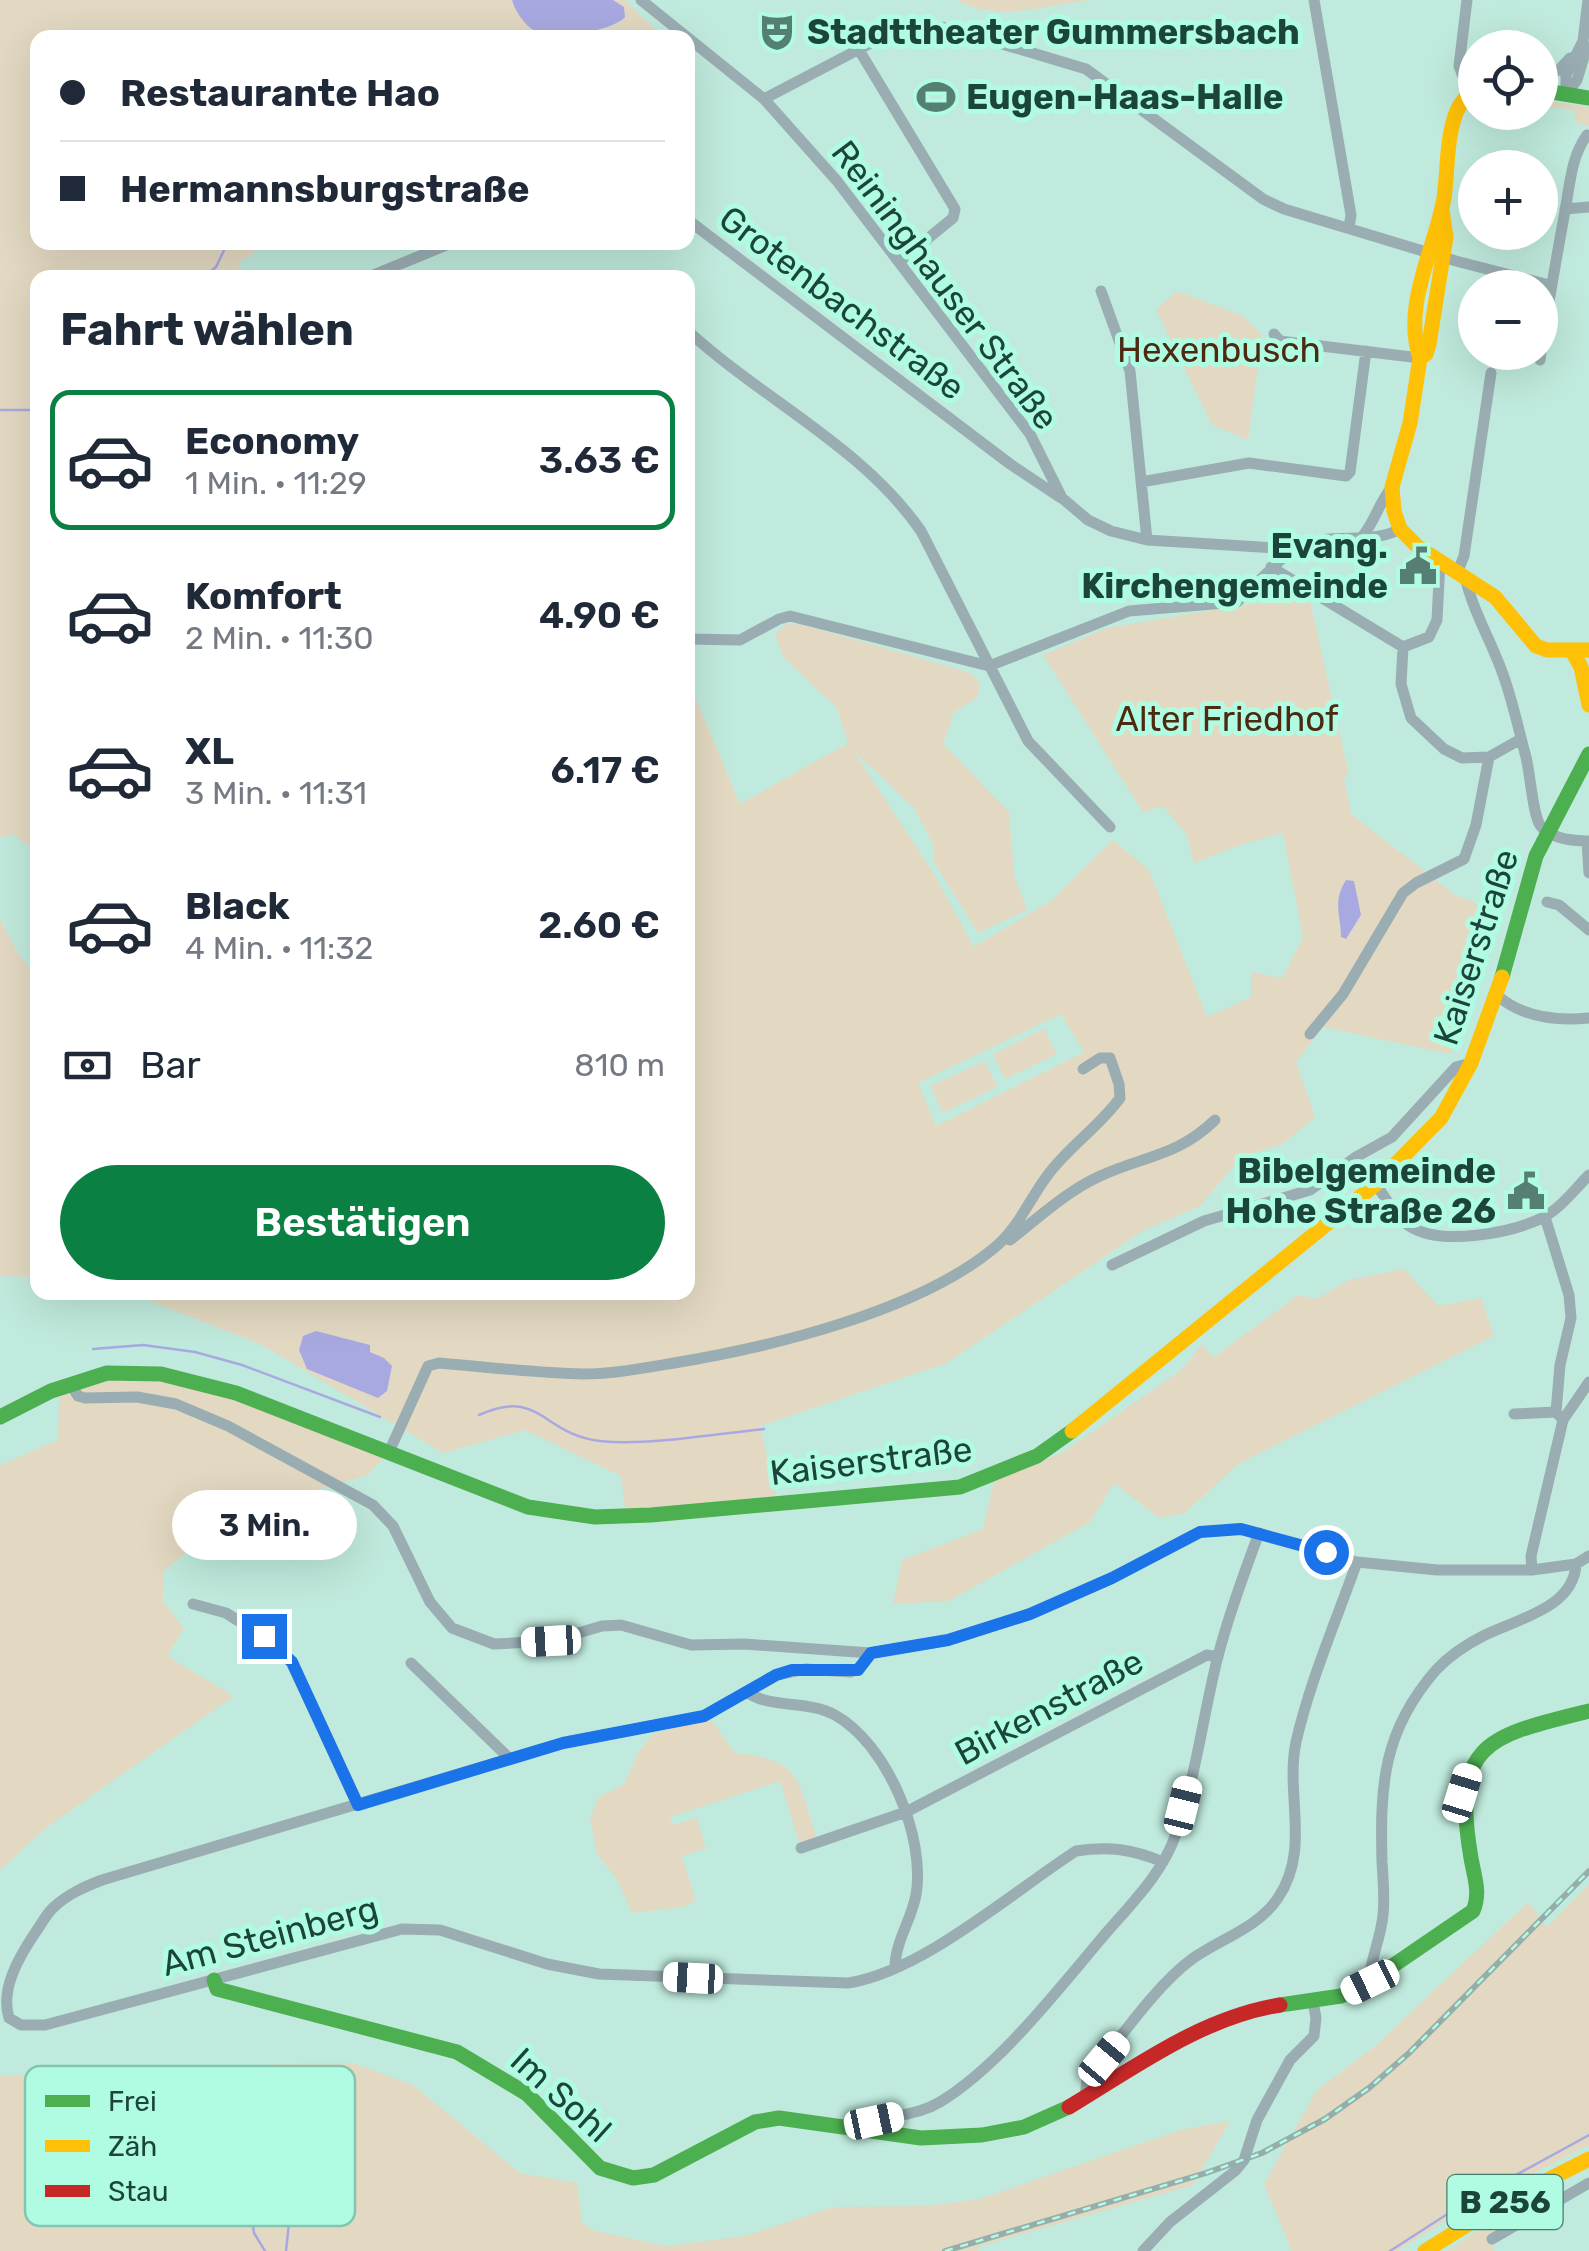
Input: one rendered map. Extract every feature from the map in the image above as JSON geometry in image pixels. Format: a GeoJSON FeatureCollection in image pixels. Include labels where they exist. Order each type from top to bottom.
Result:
{"type":"FeatureCollection","features":[{"type":"Feature","properties":{"kind":"street","name":"Reininghauser Straße"},"geometry":{"type":"LineString","coordinates":[[641,0],[678,30]]}},
{"type":"Feature","properties":{"kind":"street"},"geometry":{"type":"LineString","coordinates":[[1314,0],[1351,215],[1349,228]]}},
{"type":"Feature","properties":{"kind":"street"},"geometry":{"type":"LineString","coordinates":[[1464,30],[1468,0]]}},
{"type":"Feature","properties":{"kind":"street"},"geometry":{"type":"LineString","coordinates":[[1566,94],[1577,80],[1588,44],[1588,0]]}},
{"type":"Feature","properties":{"kind":"street"},"geometry":{"type":"LineString","coordinates":[[764,99],[894,31],[922,24],[1061,59],[1086,69],[1263,199],[1494,270]]}},
{"type":"Feature","properties":{"kind":"street"},"geometry":{"type":"LineString","coordinates":[[1558,68],[1566,64],[1586,28]]}},
{"type":"Feature","properties":{"kind":"street"},"geometry":{"type":"LineString","coordinates":[[1566,94],[1566,75],[1579,53],[1586,28]]}},
{"type":"Feature","properties":{"kind":"street","name":"Reininghauser Straße"},"geometry":{"type":"LineString","coordinates":[[695,43],[764,99],[837,181],[1030,434],[1062,498],[1088,520],[1111,531],[1147,540],[1292,550],[1330,536],[1382,536],[1400,530]]}},
{"type":"Feature","properties":{"kind":"street"},"geometry":{"type":"LineString","coordinates":[[859,50],[956,209],[953,218],[900,262]]}},
{"type":"Feature","properties":{"kind":"street"},"geometry":{"type":"LineString","coordinates":[[1582,66],[1589,83]]}},
{"type":"Feature","properties":{"kind":"street"},"geometry":{"type":"LineString","coordinates":[[1558,93],[1589,98]]}},
{"type":"Feature","properties":{"kind":"street"},"geometry":{"type":"LineString","coordinates":[[1362,536],[1374,523],[1392,486],[1410,422],[1420,358],[1414,345],[1435,254],[1458,114]]}},
{"type":"Feature","properties":{"kind":"street"},"geometry":{"type":"LineString","coordinates":[[1552,270],[1577,149],[1587,135]]}},
{"type":"Feature","properties":{"kind":"street"},"geometry":{"type":"LineString","coordinates":[[1565,209],[1589,207]]}},
{"type":"Feature","properties":{"kind":"street","name":"Grotenbachstraße"},"geometry":{"type":"LineString","coordinates":[[695,225],[1010,464],[1062,498]]}},
{"type":"Feature","properties":{"kind":"street"},"geometry":{"type":"LineString","coordinates":[[386,270],[434,250]]}},
{"type":"Feature","properties":{"kind":"street"},"geometry":{"type":"LineString","coordinates":[[1102,291],[1130,372],[1147,540]]}},
{"type":"Feature","properties":{"kind":"street"},"geometry":{"type":"LineString","coordinates":[[1274,334],[1280,341],[1420,358]]}},
{"type":"Feature","properties":{"kind":"street"},"geometry":{"type":"LineString","coordinates":[[695,337],[774,402],[850,456],[900,501],[921,531],[1028,741],[1110,828]]}},
{"type":"Feature","properties":{"kind":"street"},"geometry":{"type":"LineString","coordinates":[[1141,482],[1250,463],[1346,476],[1350,472],[1366,352]]}},
{"type":"Feature","properties":{"kind":"street"},"geometry":{"type":"LineString","coordinates":[[1491,373],[1462,573],[1506,683],[1533,782],[1540,826],[1565,840],[1588,841],[1589,873]]}},
{"type":"Feature","properties":{"kind":"street"},"geometry":{"type":"LineString","coordinates":[[1392,486],[1400,530],[1410,541],[1495,597],[1536,646],[1589,650]]}},
{"type":"Feature","properties":{"kind":"street"},"geometry":{"type":"LineString","coordinates":[[695,639],[740,640],[790,616],[990,666],[1129,611],[1236,602],[1292,550]]}},
{"type":"Feature","properties":{"kind":"street"},"geometry":{"type":"LineString","coordinates":[[1403,648],[1429,638],[1437,620],[1440,561]]}},
{"type":"Feature","properties":{"kind":"street"},"geometry":{"type":"LineString","coordinates":[[1271,568],[1403,648]]}},
{"type":"Feature","properties":{"kind":"street"},"geometry":{"type":"LineString","coordinates":[[1403,648],[1400,684],[1411,718],[1444,748],[1462,758],[1489,757],[1522,739]]}},
{"type":"Feature","properties":{"kind":"street"},"geometry":{"type":"LineString","coordinates":[[1572,651],[1581,667],[1589,706]]}},
{"type":"Feature","properties":{"kind":"street","name":"Kaiserstraße"},"geometry":{"type":"LineString","coordinates":[[0,1417],[70,1383],[107,1373],[161,1374],[236,1392],[528,1507],[595,1517],[960,1487],[1037,1456],[1142,1378],[1376,1184],[1441,1118],[1471,1063],[1497,995],[1536,856],[1589,754]]}},
{"type":"Feature","properties":{"kind":"street"},"geometry":{"type":"LineString","coordinates":[[1310,1034],[1343,994],[1403,893],[1416,882],[1464,859],[1476,825],[1489,757]]}},
{"type":"Feature","properties":{"kind":"street"},"geometry":{"type":"LineString","coordinates":[[1546,902],[1559,905],[1589,930]]}},
{"type":"Feature","properties":{"kind":"street"},"geometry":{"type":"LineString","coordinates":[[1497,995],[1510,1007],[1531,1014],[1589,1018]]}},
{"type":"Feature","properties":{"kind":"street"},"geometry":{"type":"LineString","coordinates":[[993,1249],[1012,1229],[1048,1174],[1120,1098],[1110,1058],[1100,1058],[1083,1068]]}},
{"type":"Feature","properties":{"kind":"street"},"geometry":{"type":"LineString","coordinates":[[1112,1264],[1204,1221],[1310,1190],[1392,1138],[1456,1067],[1471,1063]]}},
{"type":"Feature","properties":{"kind":"street"},"geometry":{"type":"LineString","coordinates":[[389,1452],[428,1366],[439,1363],[586,1374],[744,1352],[788,1341],[910,1296],[993,1249],[1099,1176],[1148,1161],[1196,1138],[1215,1120]]}},
{"type":"Feature","properties":{"kind":"street"},"geometry":{"type":"LineString","coordinates":[[1376,1184],[1411,1227],[1468,1236],[1497,1232],[1546,1216],[1589,1175]]}},
{"type":"Feature","properties":{"kind":"street"},"geometry":{"type":"LineString","coordinates":[[1532,1570],[1559,1416],[1560,1365],[1571,1318],[1569,1295],[1546,1216]]}},
{"type":"Feature","properties":{"kind":"street"},"geometry":{"type":"LineString","coordinates":[[1559,1416],[1589,1382]]}},
{"type":"Feature","properties":{"kind":"street"},"geometry":{"type":"LineString","coordinates":[[70,1383],[78,1396],[85,1398],[124,1396],[176,1404],[228,1426],[373,1505],[392,1526],[430,1602],[452,1628],[494,1644],[551,1641],[602,1626],[621,1625],[691,1645],[744,1644],[871,1653],[948,1640],[1030,1614],[1112,1578],[1200,1532],[1241,1529],[1358,1562],[1451,1572],[1532,1570],[1576,1564],[1589,1556]]}},
{"type":"Feature","properties":{"kind":"street"},"geometry":{"type":"LineString","coordinates":[[1514,1414],[1559,1416]]}},
{"type":"Feature","properties":{"kind":"street"},"geometry":{"type":"LineString","coordinates":[[861,2128],[874,2121],[921,2111],[942,2100],[982,2068],[1055,1994],[1163,1862],[1176,1836],[1235,1596],[1259,1533]]}},
{"type":"Feature","properties":{"kind":"street"},"geometry":{"type":"LineString","coordinates":[[1085,2098],[1087,2079],[1169,1981],[1191,1960],[1266,1913],[1279,1896],[1297,1842],[1295,1746],[1312,1686],[1358,1562]]}},
{"type":"Feature","properties":{"kind":"street"},"geometry":{"type":"LineString","coordinates":[[1370,1982],[1384,1914],[1382,1785],[1388,1751],[1403,1716],[1411,1700],[1452,1655],[1484,1635],[1536,1614],[1559,1598],[1575,1576],[1576,1564]]}},
{"type":"Feature","properties":{"kind":"street"},"geometry":{"type":"LineString","coordinates":[[192,1604],[226,1613],[264,1636],[292,1662],[358,1805]]}},
{"type":"Feature","properties":{"kind":"street"},"geometry":{"type":"LineString","coordinates":[[5,2019],[4,1987],[16,1960],[50,1910],[73,1892],[137,1868],[563,1743],[704,1716],[792,1670],[858,1670],[871,1653]]}},
{"type":"Feature","properties":{"kind":"street","name":"Birkenstraße"},"geometry":{"type":"LineString","coordinates":[[800,1848],[906,1812],[1207,1655],[1218,1657]]}},
{"type":"Feature","properties":{"kind":"street"},"geometry":{"type":"LineString","coordinates":[[412,1664],[510,1759]]}},
{"type":"Feature","properties":{"kind":"street"},"geometry":{"type":"LineString","coordinates":[[748,1693],[761,1702],[802,1704],[832,1713],[857,1730],[877,1754],[906,1812],[917,1862],[916,1891],[895,1951],[895,1968]]}},
{"type":"Feature","properties":{"kind":"street","name":"Im Sohl"},"geometry":{"type":"LineString","coordinates":[[214,1980],[217,1989],[457,2052],[490,2069],[535,2101],[590,2162],[615,2176],[654,2174],[755,2122],[779,2118],[921,2138],[982,2135],[1024,2127],[1085,2098],[1208,2024],[1244,2011],[1342,1996],[1370,1982],[1473,1911],[1478,1902],[1477,1888],[1462,1816],[1462,1793],[1469,1770],[1481,1750],[1502,1734],[1589,1711]]}},
{"type":"Feature","properties":{"kind":"street","name":"Am Steinberg"},"geometry":{"type":"LineString","coordinates":[[5,2019],[20,2025],[45,2025],[402,1929],[440,1930],[547,1964],[599,1974],[848,1983],[869,1980],[895,1968],[1076,1851],[1108,1846],[1163,1862]]}},
{"type":"Feature","properties":{"kind":"street"},"geometry":{"type":"LineString","coordinates":[[1143,2251],[1170,2222],[1235,2172],[1244,2160],[1257,2120],[1290,2060],[1314,2036],[1313,2002]]}},
{"type":"Feature","properties":{"kind":"street","name":"B 256"},"geometry":{"type":"LineString","coordinates":[[1425,2251],[1504,2202],[1589,2160]]}},
{"type":"Feature","properties":{"kind":"street"},"geometry":{"type":"LineString","coordinates":[[1492,2239],[1589,2183]]}},
{"type":"Feature","properties":{"kind":"green space"},"geometry":{"type":"Polygon","coordinates":[[[0,0],[512,0],[514,7],[553,30],[30,30],[30,250],[258,250],[238,263],[240,270],[30,270],[30,847],[12,834],[0,838],[0,0]]]}},
{"type":"Feature","properties":{"kind":"green space"},"geometry":{"type":"Polygon","coordinates":[[[613,0],[625,0],[656,30],[591,30],[614,26],[625,17],[624,7],[613,0]]]}},
{"type":"Feature","properties":{"kind":"green space"},"geometry":{"type":"Polygon","coordinates":[[[957,0],[1090,0],[1004,11],[972,7],[957,0]]]}},
{"type":"Feature","properties":{"kind":"green space"},"geometry":{"type":"Polygon","coordinates":[[[1558,103],[1589,107],[1589,126],[1576,123],[1574,110],[1558,108],[1558,103]]]}},
{"type":"Feature","properties":{"kind":"green space","name":"Hexenbusch"},"geometry":{"type":"Polygon","coordinates":[[[1177,291],[1243,316],[1262,335],[1248,440],[1212,425],[1156,310],[1177,291]]]}},
{"type":"Feature","properties":{"kind":"green space","name":"Alter Friedhof"},"geometry":{"type":"Polygon","coordinates":[[[1275,573],[1308,592],[1349,775],[1344,777],[1351,814],[1455,895],[1502,913],[1450,1054],[1323,1027],[1296,1062],[1315,1117],[1284,1143],[1241,1157],[1200,1206],[1144,1230],[947,1363],[760,1426],[779,1511],[627,1522],[621,1476],[525,1430],[443,1453],[260,1344],[147,1300],[695,1300],[695,697],[740,804],[848,743],[837,708],[783,657],[775,634],[786,624],[804,625],[968,672],[980,683],[977,698],[954,712],[943,744],[1009,812],[1014,875],[1027,910],[978,933],[933,860],[934,846],[914,808],[853,750],[934,874],[974,947],[1052,900],[1113,840],[1149,870],[1207,1017],[1251,997],[1251,972],[1282,978],[1303,937],[1283,833],[1194,863],[1187,835],[1163,806],[1143,812],[1043,655],[1107,628],[1261,602],[1257,581],[1275,573]],[[1061,1014],[918,1083],[936,1126],[1084,1052],[1061,1014]]]}},
{"type":"Feature","properties":{"kind":"green space"},"geometry":{"type":"Polygon","coordinates":[[[0,919],[30,969],[30,1277],[0,1276],[0,919]]]}},
{"type":"Feature","properties":{"kind":"green space"},"geometry":{"type":"Polygon","coordinates":[[[1044,1029],[1057,1054],[1005,1079],[993,1054],[1044,1029]]]}},
{"type":"Feature","properties":{"kind":"green space"},"geometry":{"type":"Polygon","coordinates":[[[985,1061],[997,1087],[943,1113],[930,1086],[985,1061]]]}},
{"type":"Feature","properties":{"kind":"green space"},"geometry":{"type":"Polygon","coordinates":[[[1404,1269],[1438,1306],[1481,1298],[1494,1336],[1238,1464],[1185,1513],[1159,1518],[1114,1483],[1090,1522],[949,1601],[893,1604],[902,1560],[983,1529],[994,1481],[1063,1452],[1174,1375],[1201,1344],[1214,1357],[1298,1295],[1317,1299],[1349,1280],[1404,1269]]]}},
{"type":"Feature","properties":{"kind":"green space"},"geometry":{"type":"Polygon","coordinates":[[[161,1374],[389,1452],[368,1475],[232,1514],[164,1571],[163,1601],[184,1629],[167,1656],[234,1696],[47,1827],[0,1870],[0,1465],[58,1440],[59,1398],[70,1383],[161,1374]]]}},
{"type":"Feature","properties":{"kind":"green space"},"geometry":{"type":"Polygon","coordinates":[[[710,1718],[735,1753],[774,1761],[794,1777],[817,1839],[799,1842],[780,1781],[670,1817],[673,1825],[697,1818],[706,1848],[682,1856],[696,1901],[682,1907],[632,1913],[617,1879],[597,1854],[590,1819],[598,1798],[624,1784],[639,1751],[653,1734],[710,1718]]]}},
{"type":"Feature","properties":{"kind":"green space"},"geometry":{"type":"Polygon","coordinates":[[[1589,1884],[1589,2145],[1465,2208],[1398,2251],[1292,2251],[1264,2184],[1317,2090],[1374,2047],[1528,1902],[1547,1927],[1589,1884]]]}},
{"type":"Feature","properties":{"kind":"green space"},"geometry":{"type":"Polygon","coordinates":[[[353,2063],[413,2085],[520,2173],[577,2183],[582,2223],[595,2231],[667,2246],[745,2236],[834,2207],[926,2206],[980,2199],[1180,2130],[1230,2121],[1193,2185],[978,2247],[978,2251],[0,2251],[0,2075],[25,2075],[25,2226],[355,2226],[355,2066],[246,2066],[353,2063]]]}},
{"type":"Feature","properties":{"kind":"green space"},"geometry":{"type":"Polygon","coordinates":[[[1495,2219],[1494,2251],[1447,2251],[1495,2219]]]}},
{"type":"Feature","properties":{"kind":"water"},"geometry":{"type":"Polygon","coordinates":[[[512,0],[613,0],[624,7],[625,17],[594,30],[534,30],[516,11],[512,0]]]}},
{"type":"Feature","properties":{"kind":"water"},"geometry":{"type":"Polygon","coordinates":[[[1346,880],[1354,881],[1361,915],[1346,939],[1341,937],[1338,908],[1346,880]]]}},
{"type":"Feature","properties":{"kind":"water"},"geometry":{"type":"Polygon","coordinates":[[[316,1331],[370,1345],[370,1352],[392,1366],[387,1391],[378,1398],[307,1369],[299,1350],[303,1336],[316,1331]]]}},
{"type":"Feature","properties":{"kind":"waterway"},"geometry":{"type":"LineString","coordinates":[[212,270],[224,250]]}},
{"type":"Feature","properties":{"kind":"waterway"},"geometry":{"type":"LineString","coordinates":[[0,410],[30,410]]}},
{"type":"Feature","properties":{"kind":"waterway"},"geometry":{"type":"LineString","coordinates":[[93,1349],[143,1345],[195,1352],[242,1365],[380,1417]]}},
{"type":"Feature","properties":{"kind":"waterway"},"geometry":{"type":"LineString","coordinates":[[479,1415],[516,1406],[581,1437],[619,1442],[764,1429]]}},
{"type":"Feature","properties":{"kind":"waterway"},"geometry":{"type":"LineString","coordinates":[[1390,2251],[1463,2204],[1589,2135]]}},
{"type":"Feature","properties":{"kind":"waterway"},"geometry":{"type":"LineString","coordinates":[[253,2226],[265,2251]]}},
{"type":"Feature","properties":{"kind":"waterway"},"geometry":{"type":"LineString","coordinates":[[286,2251],[289,2226]]}},
{"type":"Feature","properties":{"kind":"railway"},"geometry":{"type":"LineString","coordinates":[[945,2251],[1206,2173],[1262,2153],[1325,2119],[1409,2053],[1589,1871]]}},
{"type":"Feature","properties":{"kind":"traffic: fast"},"geometry":{"type":"LineString","coordinates":[[1558,93],[1589,98]]}},
{"type":"Feature","properties":{"kind":"traffic: fast"},"geometry":{"type":"LineString","coordinates":[[1502,977],[1536,856],[1589,754]]}},
{"type":"Feature","properties":{"kind":"traffic: fast"},"geometry":{"type":"LineString","coordinates":[[0,1417],[51,1391],[107,1373],[161,1374],[236,1393],[528,1507],[595,1517],[960,1487],[1037,1456],[1072,1431]]}},
{"type":"Feature","properties":{"kind":"traffic: fast"},"geometry":{"type":"LineString","coordinates":[[1280,2005],[1341,1996],[1369,1982],[1473,1911],[1477,1891],[1466,1819],[1473,1767],[1485,1750],[1502,1738],[1589,1711]]}},
{"type":"Feature","properties":{"kind":"traffic: fast"},"geometry":{"type":"LineString","coordinates":[[214,1980],[217,1989],[457,2052],[527,2094],[600,2168],[633,2178],[654,2175],[755,2122],[779,2118],[921,2138],[982,2135],[1024,2127],[1069,2107]]}},
{"type":"Feature","properties":{"kind":"traffic: slow"},"geometry":{"type":"LineString","coordinates":[[1420,358],[1415,338],[1417,298],[1440,217],[1450,134],[1458,108]]}},
{"type":"Feature","properties":{"kind":"traffic: slow"},"geometry":{"type":"LineString","coordinates":[[1442,210],[1446,237],[1429,344],[1420,358],[1410,423],[1392,487],[1400,529],[1418,547],[1495,597],[1536,646],[1547,650],[1589,650]]}},
{"type":"Feature","properties":{"kind":"traffic: slow"},"geometry":{"type":"LineString","coordinates":[[1572,651],[1581,667],[1589,705]]}},
{"type":"Feature","properties":{"kind":"traffic: slow"},"geometry":{"type":"LineString","coordinates":[[1072,1431],[1376,1184],[1441,1118],[1471,1063],[1502,977]]}},
{"type":"Feature","properties":{"kind":"traffic: slow"},"geometry":{"type":"LineString","coordinates":[[1425,2251],[1504,2202],[1589,2159]]}},
{"type":"Feature","properties":{"kind":"traffic: jam"},"geometry":{"type":"LineString","coordinates":[[1069,2107],[1196,2032],[1251,2011],[1280,2005]]}},
{"type":"Feature","properties":{"kind":"place","name":"Stadttheater Gummersbach"},"geometry":{"type":"Point","coordinates":[777,32]}},
{"type":"Feature","properties":{"kind":"place","name":"Eugen-Haas-Halle"},"geometry":{"type":"Point","coordinates":[936,97]}},
{"type":"Feature","properties":{"kind":"place","name":"Evang. Kirchengemeinde"},"geometry":{"type":"Point","coordinates":[1418,566]}},
{"type":"Feature","properties":{"kind":"place","name":"Bibelgemeinde Hohe Straße 26"},"geometry":{"type":"Point","coordinates":[1526,1191]}},
{"type":"Feature","properties":{"kind":"route"},"geometry":{"type":"LineString","coordinates":[[264,1636],[292,1662],[358,1805],[563,1743],[606,1738],[704,1716],[792,1670],[858,1670],[871,1653],[948,1640],[1030,1614],[1112,1578],[1200,1532],[1241,1529],[1326,1552]]}}]}
